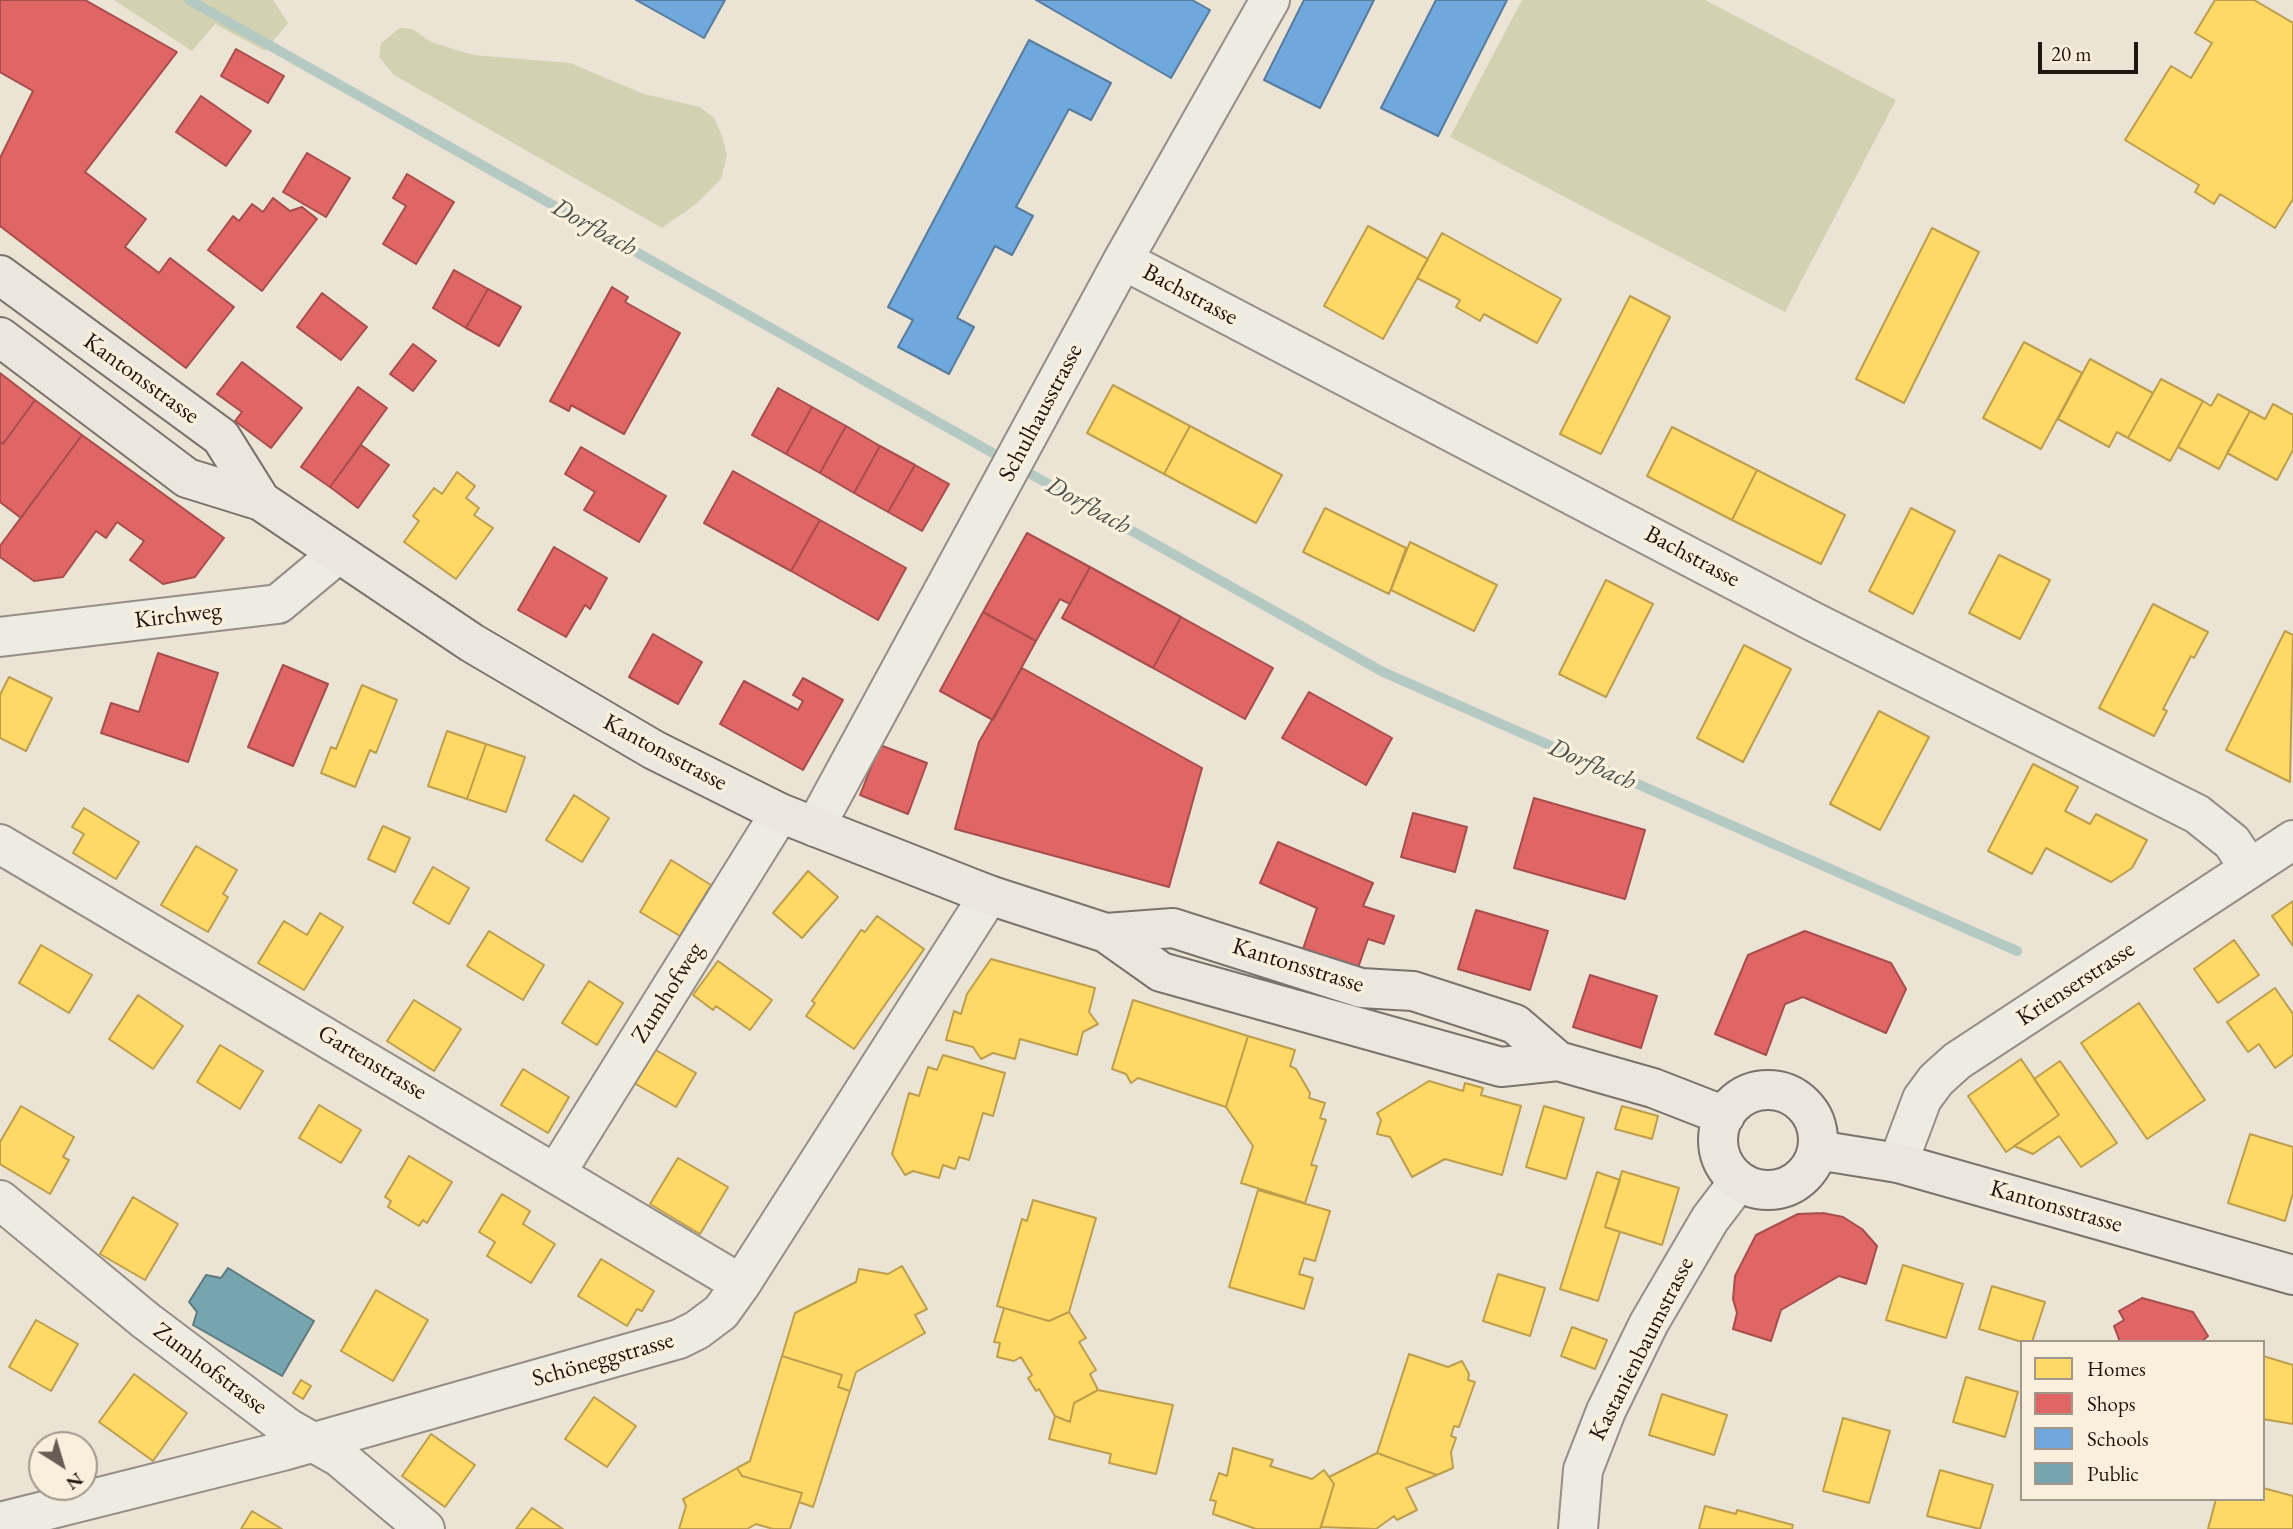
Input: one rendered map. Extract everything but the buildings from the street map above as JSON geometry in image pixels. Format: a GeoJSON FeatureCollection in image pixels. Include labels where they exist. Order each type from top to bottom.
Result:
{"type":"FeatureCollection","features":[{"type":"Feature","properties":{"kind":"main road","name":"Kantonsstrasse"},"geometry":{"type":"LineString","coordinates":[[0,275],[221,438],[261,501]]}},
{"type":"Feature","properties":{"kind":"main road","name":"Kantonsstrasse"},"geometry":{"type":"LineString","coordinates":[[0,337],[187,478],[261,501],[472,643],[654,750],[780,813],[989,895],[1106,933],[1173,928],[1361,988],[1413,991],[1515,1024],[1558,1061],[1653,1088],[1725,1116]]}},
{"type":"Feature","properties":{"kind":"main road"},"geometry":{"type":"LineString","coordinates":[[1779,1092],[1791,1096],[1810,1113],[1818,1137],[1817,1150],[1806,1172],[1786,1187],[1762,1190],[1739,1181],[1725,1164],[1718,1144],[1725,1116],[1743,1098],[1754,1093],[1779,1092]]}},
{"type":"Feature","properties":{"kind":"main road","name":"Kantonsstrasse"},"geometry":{"type":"LineString","coordinates":[[1817,1150],[1898,1163],[2293,1275]]}},
{"type":"Feature","properties":{"kind":"street","name":"Schulhausstrasse"},"geometry":{"type":"LineString","coordinates":[[815,827],[1025,445],[1123,260],[1270,0]]}},
{"type":"Feature","properties":{"kind":"street","name":"Bachstrasse"},"geometry":{"type":"LineString","coordinates":[[1123,260],[1812,621],[2197,814],[2232,842],[2249,868]]}},
{"type":"Feature","properties":{"kind":"street","name":"Kirchweg"},"geometry":{"type":"LineString","coordinates":[[0,637],[278,604],[338,554]]}},
{"type":"Feature","properties":{"kind":"street","name":"Zumhofweg"},"geometry":{"type":"LineString","coordinates":[[555,1172],[780,813]]}},
{"type":"Feature","properties":{"kind":"street","name":"Krienserstrasse"},"geometry":{"type":"LineString","coordinates":[[1898,1163],[1922,1099],[1936,1080],[1957,1061],[2293,839]]}},
{"type":"Feature","properties":{"kind":"street","name":"Gartenstrasse"},"geometry":{"type":"LineString","coordinates":[[0,844],[741,1284]]}},
{"type":"Feature","properties":{"kind":"street","name":"Schöneggstrasse"},"geometry":{"type":"LineString","coordinates":[[0,1522],[314,1441],[679,1339],[721,1312],[741,1284],[989,895]]}},
{"type":"Feature","properties":{"kind":"street","name":"Kastanienbaumstrasse"},"geometry":{"type":"LineString","coordinates":[[1578,1529],[1583,1470],[1606,1411],[1649,1323],[1710,1219],[1739,1181]]}},
{"type":"Feature","properties":{"kind":"street","name":"Zumhofstrasse"},"geometry":{"type":"LineString","coordinates":[[0,1200],[145,1320],[288,1428],[339,1457],[425,1529]]}},
{"type":"Feature","properties":{"kind":"green space"},"geometry":{"type":"Polygon","coordinates":[[[114,0],[273,0],[288,23],[265,51],[215,24],[192,51],[114,0]]]}},
{"type":"Feature","properties":{"kind":"green space"},"geometry":{"type":"Polygon","coordinates":[[[1522,0],[1705,0],[1896,100],[1785,312],[1450,137],[1522,0]]]}},
{"type":"Feature","properties":{"kind":"green space"},"geometry":{"type":"Polygon","coordinates":[[[400,28],[412,29],[431,42],[473,55],[570,63],[644,94],[700,107],[714,118],[722,136],[727,155],[721,179],[696,204],[662,228],[394,75],[379,57],[381,43],[400,28]]]}},
{"type":"Feature","properties":{"kind":"waterway","name":"Dorfbach"},"geometry":{"type":"LineString","coordinates":[[189,0],[1007,461]]}},
{"type":"Feature","properties":{"kind":"waterway","name":"Dorfbach"},"geometry":{"type":"LineString","coordinates":[[1020,468],[1383,672],[2017,951]]}}]}
